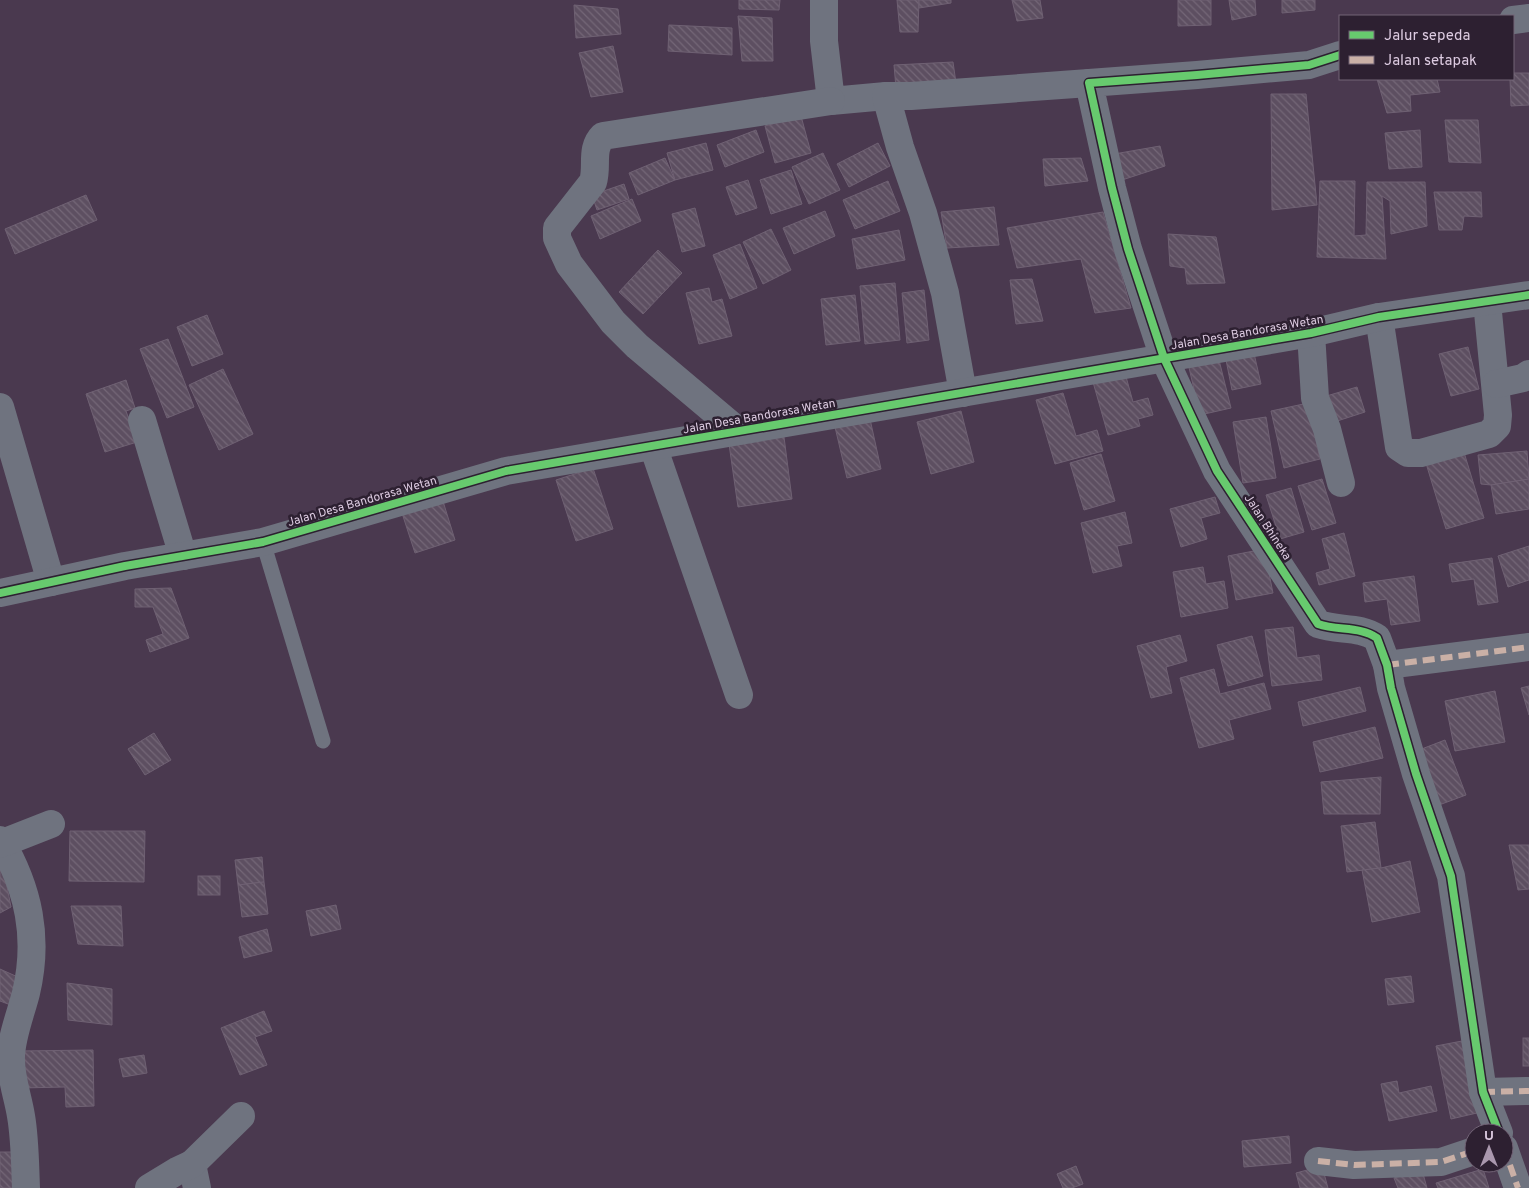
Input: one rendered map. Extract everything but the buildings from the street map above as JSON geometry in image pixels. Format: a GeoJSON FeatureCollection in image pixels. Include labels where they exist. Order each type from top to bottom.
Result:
{"type":"FeatureCollection","features":[{"type":"Feature","properties":{"kind":"street"},"geometry":{"type":"LineString","coordinates":[[824,0],[824,41],[830,101]]}},
{"type":"Feature","properties":{"kind":"street"},"geometry":{"type":"LineString","coordinates":[[1514,20],[1529,18]]}},
{"type":"Feature","properties":{"kind":"street"},"geometry":{"type":"LineString","coordinates":[[738,431],[652,360],[614,322],[569,264],[557,238],[557,228],[594,182],[595,148],[598,140],[603,136],[830,101],[1197,76],[1309,64],[1339,55]]}},
{"type":"Feature","properties":{"kind":"street"},"geometry":{"type":"LineString","coordinates":[[1089,83],[1128,250],[1164,358]]}},
{"type":"Feature","properties":{"kind":"street"},"geometry":{"type":"LineString","coordinates":[[886,96],[900,147],[923,213],[945,293],[963,393]]}},
{"type":"Feature","properties":{"kind":"street","name":"Jalan Desa Bandorasa Wetan"},"geometry":{"type":"LineString","coordinates":[[0,593],[125,566],[263,542],[506,471],[1311,333],[1379,317],[1529,295]]}},
{"type":"Feature","properties":{"kind":"street"},"geometry":{"type":"LineString","coordinates":[[1379,317],[1399,447],[1408,453],[1421,453],[1489,434],[1497,426],[1496,384],[1487,302]]}},
{"type":"Feature","properties":{"kind":"street"},"geometry":{"type":"LineString","coordinates":[[1311,333],[1315,398],[1327,429],[1341,484]]}},
{"type":"Feature","properties":{"kind":"street","name":"Jalan Bhineka"},"geometry":{"type":"LineString","coordinates":[[1164,358],[1217,471],[1311,616],[1318,624],[1331,628],[1364,631],[1371,634],[1377,638],[1387,665]]}},
{"type":"Feature","properties":{"kind":"street"},"geometry":{"type":"LineString","coordinates":[[1496,384],[1523,378],[1529,374]]}},
{"type":"Feature","properties":{"kind":"street"},"geometry":{"type":"LineString","coordinates":[[0,407],[51,582]]}},
{"type":"Feature","properties":{"kind":"street"},"geometry":{"type":"LineString","coordinates":[[142,420],[182,556]]}},
{"type":"Feature","properties":{"kind":"street"},"geometry":{"type":"LineString","coordinates":[[653,446],[739,695]]}},
{"type":"Feature","properties":{"kind":"street"},"geometry":{"type":"LineString","coordinates":[[1495,1123],[1484,1092],[1451,876],[1416,774],[1391,688],[1387,665],[1529,647]]}},
{"type":"Feature","properties":{"kind":"street"},"geometry":{"type":"LineString","coordinates":[[26,1188],[23,1127],[11,1076],[10,1057],[32,958],[32,933],[29,909],[19,880],[1,843],[51,824]]}},
{"type":"Feature","properties":{"kind":"street"},"geometry":{"type":"LineString","coordinates":[[1484,1092],[1529,1091]]}},
{"type":"Feature","properties":{"kind":"street"},"geometry":{"type":"LineString","coordinates":[[148,1188],[177,1170],[195,1176],[224,1134],[241,1116]]}},
{"type":"Feature","properties":{"kind":"street"},"geometry":{"type":"LineString","coordinates":[[1318,1161],[1354,1165],[1441,1162],[1464,1154]]}},
{"type":"Feature","properties":{"kind":"street"},"geometry":{"type":"LineString","coordinates":[[1513,1173],[1518,1188]]}},
{"type":"Feature","properties":{"kind":"lane"},"geometry":{"type":"LineString","coordinates":[[263,542],[323,741]]}},
{"type":"Feature","properties":{"kind":"marked path"},"geometry":{"type":"LineString","coordinates":[[1387,665],[1529,647]]}},
{"type":"Feature","properties":{"kind":"marked path"},"geometry":{"type":"LineString","coordinates":[[1483,1092],[1529,1091]]}},
{"type":"Feature","properties":{"kind":"marked path"},"geometry":{"type":"LineString","coordinates":[[1318,1161],[1354,1165],[1441,1162],[1464,1154]]}},
{"type":"Feature","properties":{"kind":"marked path"},"geometry":{"type":"LineString","coordinates":[[1513,1173],[1518,1188]]}},
{"type":"Feature","properties":{"kind":"cycle path"},"geometry":{"type":"LineString","coordinates":[[1339,55],[1309,65],[1089,83],[1112,188],[1128,249],[1164,358],[1217,471],[1318,624],[1356,630],[1377,638],[1387,665],[1391,688],[1416,774],[1451,876],[1483,1092],[1495,1123]]}},
{"type":"Feature","properties":{"kind":"cycle path"},"geometry":{"type":"LineString","coordinates":[[0,593],[125,566],[263,542],[506,471],[1311,333],[1379,317],[1529,295]]}}]}
